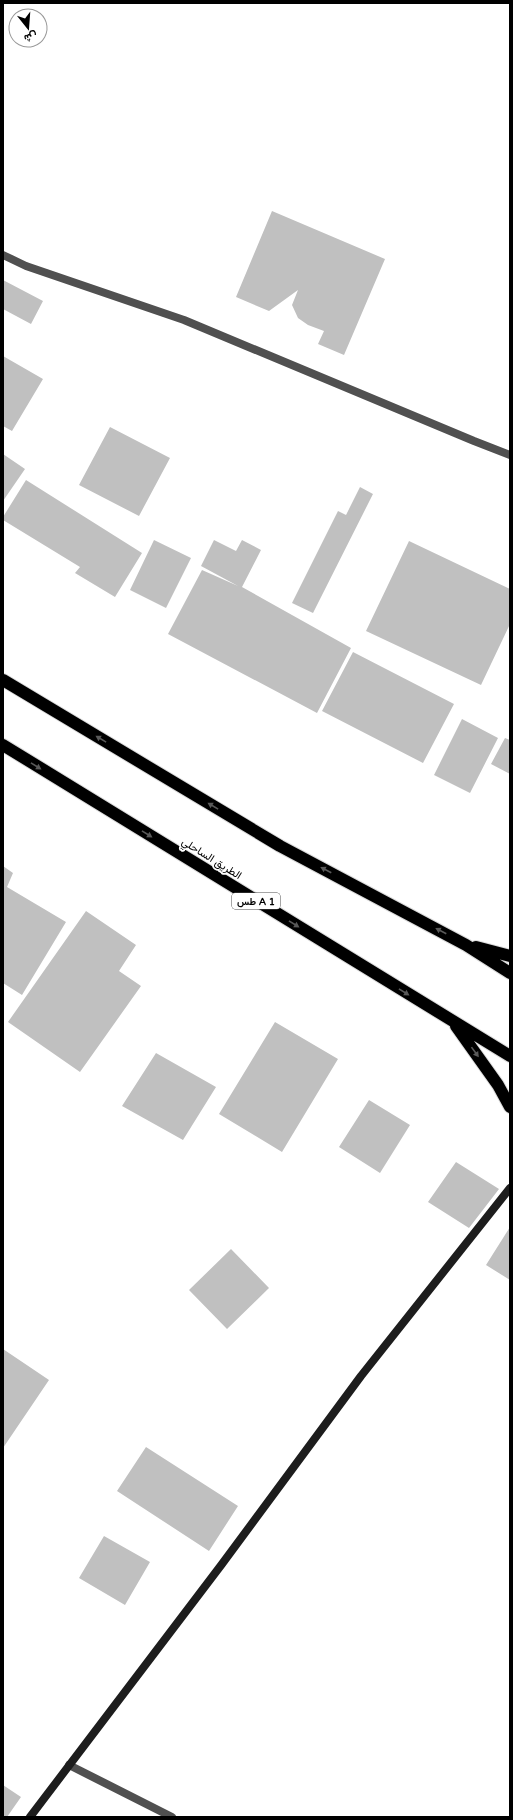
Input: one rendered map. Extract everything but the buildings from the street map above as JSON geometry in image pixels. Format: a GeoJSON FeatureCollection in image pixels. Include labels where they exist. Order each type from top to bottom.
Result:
{"type":"FeatureCollection","features":[{"type":"Feature","properties":{"kind":"highway"},"geometry":{"type":"LineString","coordinates":[[3,680],[280,846],[466,945],[510,973]]}},
{"type":"Feature","properties":{"kind":"highway","name":"الطريق الساحلي"},"geometry":{"type":"LineString","coordinates":[[3,746],[510,1056]]}},
{"type":"Feature","properties":{"kind":"highway"},"geometry":{"type":"LineString","coordinates":[[466,945],[510,956]]}},
{"type":"Feature","properties":{"kind":"highway"},"geometry":{"type":"LineString","coordinates":[[451,1021],[494,1079],[510,1107]]}},
{"type":"Feature","properties":{"kind":"street"},"geometry":{"type":"LineString","coordinates":[[3,255],[26,266],[184,320],[510,455]]}},
{"type":"Feature","properties":{"kind":"street"},"geometry":{"type":"LineString","coordinates":[[30,1817],[222,1564],[361,1376],[510,1188]]}},
{"type":"Feature","properties":{"kind":"street"},"geometry":{"type":"LineString","coordinates":[[69,1765],[172,1817]]}}]}
